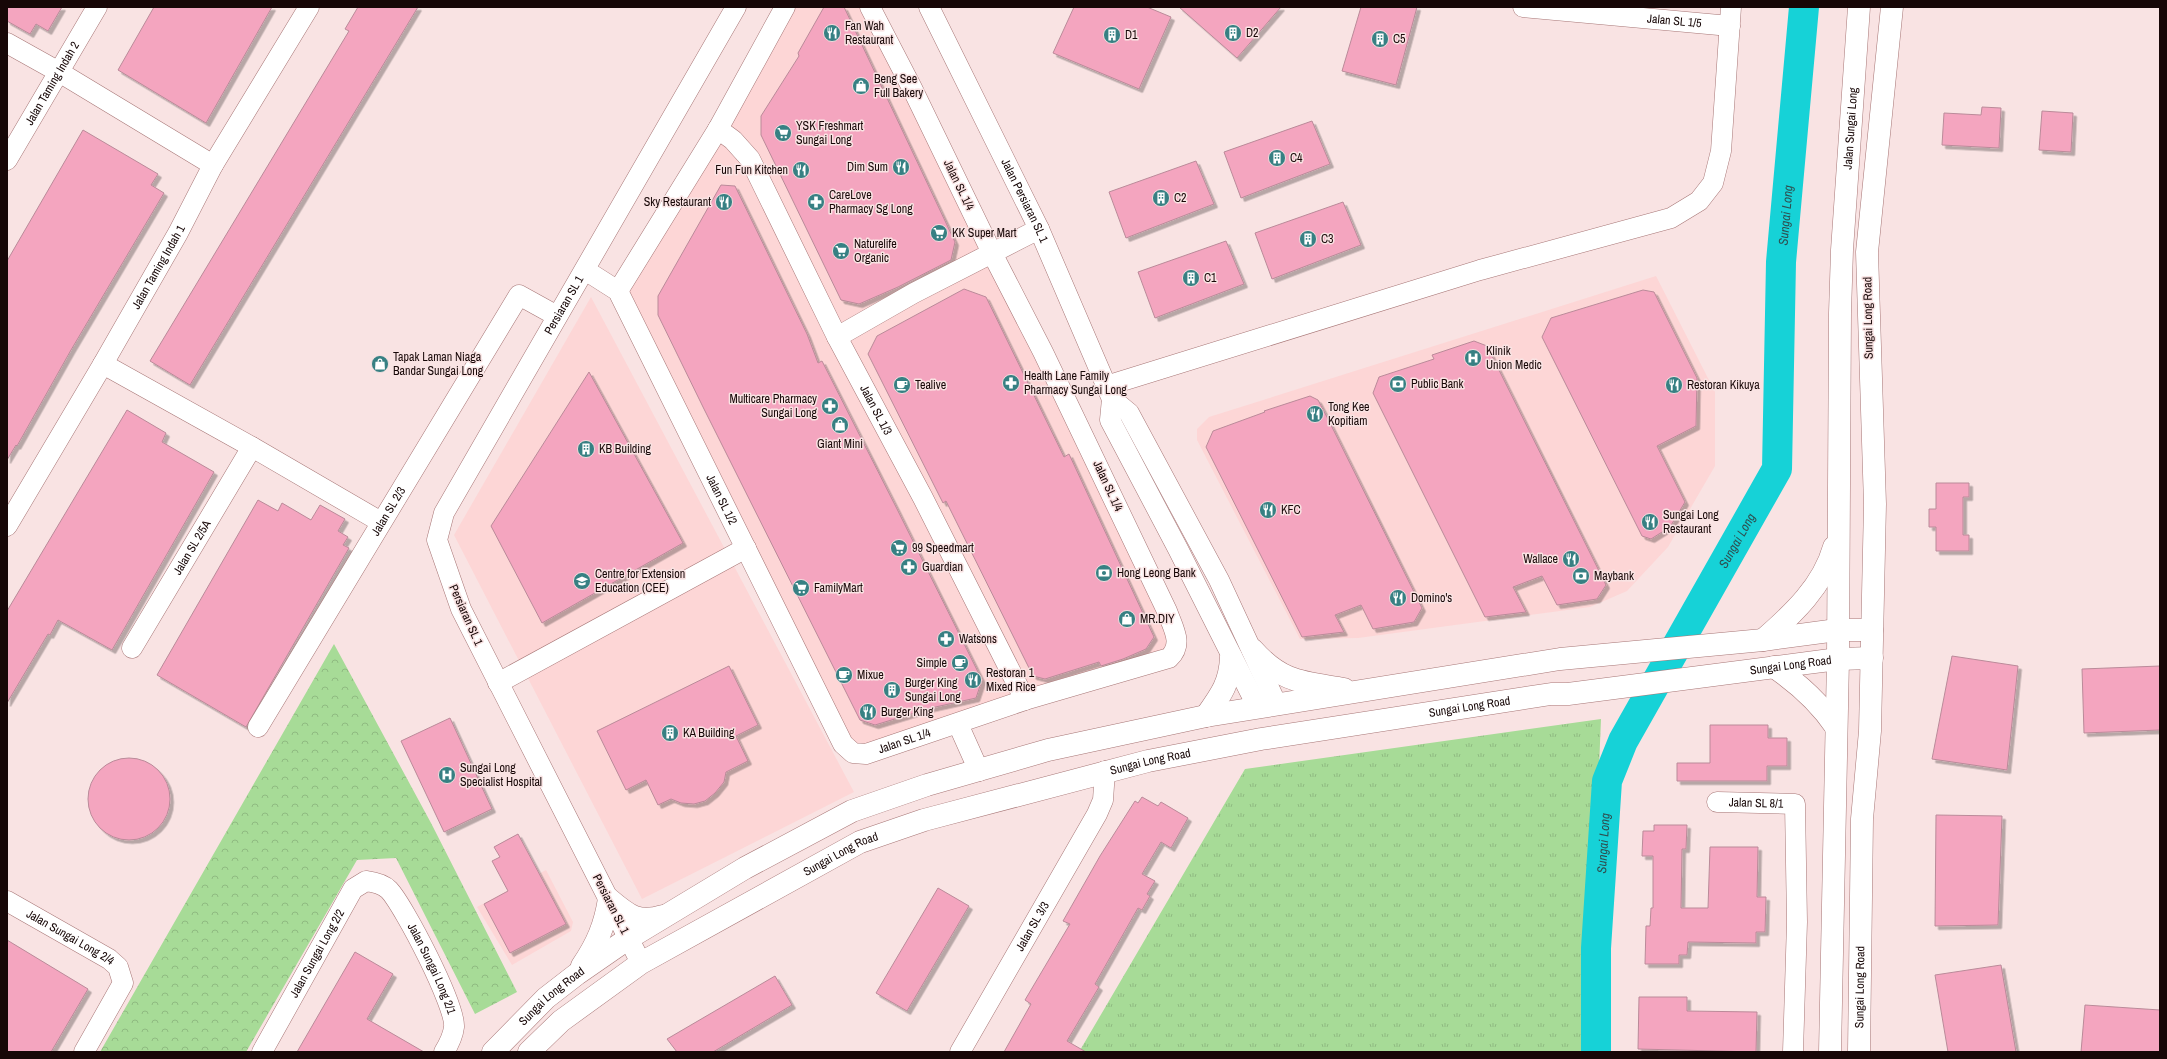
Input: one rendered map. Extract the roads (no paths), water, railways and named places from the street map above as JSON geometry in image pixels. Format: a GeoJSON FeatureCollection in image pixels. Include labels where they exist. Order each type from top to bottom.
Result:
{"type":"FeatureCollection","features":[{"type":"Feature","properties":{"kind":"street","name":"Jalan Taming Indah 2"},"geometry":{"type":"LineString","coordinates":[[7,160],[97,7]]}},
{"type":"Feature","properties":{"kind":"street","name":"Jalan Taming Indah 1"},"geometry":{"type":"LineString","coordinates":[[7,526],[103,364],[178,232],[213,165],[309,7]]}},
{"type":"Feature","properties":{"kind":"street","name":"Persiaran SL 1"},"geometry":{"type":"LineString","coordinates":[[641,963],[460,609],[437,540],[444,513],[736,7]]}},
{"type":"Feature","properties":{"kind":"street"},"geometry":{"type":"LineString","coordinates":[[585,270],[618,291],[718,129],[785,7]]}},
{"type":"Feature","properties":{"kind":"street","name":"Jalan SL 1/4"},"geometry":{"type":"LineString","coordinates":[[843,744],[853,753],[866,754],[1025,700],[1169,658],[1175,650],[1178,641],[1166,611],[1087,442],[992,253],[912,88],[870,7]]}},
{"type":"Feature","properties":{"kind":"street","name":"Jalan Persiaran SL 1"},"geometry":{"type":"LineString","coordinates":[[929,7],[1039,229],[1109,392]]}},
{"type":"Feature","properties":{"kind":"street","name":"Jalan SL 1/5"},"geometry":{"type":"LineString","coordinates":[[1523,7],[1730,17]]}},
{"type":"Feature","properties":{"kind":"street","name":"Jalan Sungai Long"},"geometry":{"type":"LineString","coordinates":[[1842,250],[1859,7]]}},
{"type":"Feature","properties":{"kind":"street","name":"Sungai Long Road"},"geometry":{"type":"LineString","coordinates":[[1859,1052],[1862,819],[1870,732],[1875,504],[1867,252],[1892,7]]}},
{"type":"Feature","properties":{"kind":"street"},"geometry":{"type":"LineString","coordinates":[[1109,392],[1480,270],[1671,218],[1699,201],[1713,184],[1721,151],[1730,17]]}},
{"type":"Feature","properties":{"kind":"street"},"geometry":{"type":"LineString","coordinates":[[7,43],[59,72],[213,165]]}},
{"type":"Feature","properties":{"kind":"street","name":"Jalan SL 1/3"},"geometry":{"type":"LineString","coordinates":[[718,129],[733,140],[750,159],[837,337],[923,498],[1025,700]]}},
{"type":"Feature","properties":{"kind":"street"},"geometry":{"type":"LineString","coordinates":[[837,337],[914,293],[1039,229]]}},
{"type":"Feature","properties":{"kind":"street"},"geometry":{"type":"LineString","coordinates":[[1842,250],[1867,252]]}},
{"type":"Feature","properties":{"kind":"street","name":"Sungai Long Road"},"geometry":{"type":"LineString","coordinates":[[1830,1052],[1838,659],[1837,630],[1842,250]]}},
{"type":"Feature","properties":{"kind":"street","name":"Jalan SL 1/2"},"geometry":{"type":"LineString","coordinates":[[618,291],[843,744]]}},
{"type":"Feature","properties":{"kind":"street","name":"Jalan SL 2/3"},"geometry":{"type":"LineString","coordinates":[[258,727],[519,295],[557,316]]}},
{"type":"Feature","properties":{"kind":"street"},"geometry":{"type":"LineString","coordinates":[[103,364],[252,446],[381,522]]}},
{"type":"Feature","properties":{"kind":"street"},"geometry":{"type":"LineString","coordinates":[[1109,392],[1129,413],[1219,580],[1253,650],[1260,672],[1271,722]]}},
{"type":"Feature","properties":{"kind":"street"},"geometry":{"type":"LineString","coordinates":[[1109,392],[1110,420],[1208,606],[1231,657],[1271,722]]}},
{"type":"Feature","properties":{"kind":"street","name":"Jalan SL 2/5A"},"geometry":{"type":"LineString","coordinates":[[132,648],[252,446]]}},
{"type":"Feature","properties":{"kind":"street"},"geometry":{"type":"LineString","coordinates":[[1763,640],[1790,616],[1812,591],[1830,562],[1838,531]]}},
{"type":"Feature","properties":{"kind":"street"},"geometry":{"type":"LineString","coordinates":[[498,683],[746,548]]}},
{"type":"Feature","properties":{"kind":"street","name":"Sungai Long Road"},"geometry":{"type":"LineString","coordinates":[[529,1052],[561,1021],[641,963],[860,842],[924,820],[1148,760],[1362,692],[1560,659],[1763,640],[1837,630],[1872,630]]}},
{"type":"Feature","properties":{"kind":"street"},"geometry":{"type":"LineString","coordinates":[[1253,650],[1267,666],[1293,680],[1362,692]]}},
{"type":"Feature","properties":{"kind":"street"},"geometry":{"type":"LineString","coordinates":[[1206,716],[1224,691],[1230,673],[1231,657]]}},
{"type":"Feature","properties":{"kind":"street","name":"Sungai Long Road"},"geometry":{"type":"LineString","coordinates":[[493,1052],[546,998],[577,974],[629,938],[745,868],[852,811],[901,793],[1048,750],[1206,716],[1271,722],[1594,690],[1838,659],[1872,658]]}},
{"type":"Feature","properties":{"kind":"street"},"geometry":{"type":"LineString","coordinates":[[1774,667],[1799,685],[1825,711],[1836,727]]}},
{"type":"Feature","properties":{"kind":"street"},"geometry":{"type":"LineString","coordinates":[[958,724],[979,771]]}},
{"type":"Feature","properties":{"kind":"street","name":"Jalan SL 3/3"},"geometry":{"type":"LineString","coordinates":[[960,1052],[1097,814],[1103,800],[1105,771]]}},
{"type":"Feature","properties":{"kind":"street","name":"Jalan SL 8/1"},"geometry":{"type":"LineString","coordinates":[[1717,802],[1795,804],[1797,937],[1793,1052]]}},
{"type":"Feature","properties":{"kind":"street","name":"Jalan Sungai Long 2/2"},"geometry":{"type":"LineString","coordinates":[[262,1052],[353,889],[366,881],[378,883],[388,890]]}},
{"type":"Feature","properties":{"kind":"street","name":"Jalan Sungai Long 2/1"},"geometry":{"type":"LineString","coordinates":[[388,890],[419,938],[450,1009],[454,1026],[450,1042],[444,1052]]}},
{"type":"Feature","properties":{"kind":"street"},"geometry":{"type":"LineString","coordinates":[[577,974],[596,947],[601,934],[609,899],[627,914],[639,919],[650,920],[667,915]]}},
{"type":"Feature","properties":{"kind":"street","name":"Jalan Sungai Long 2/4"},"geometry":{"type":"LineString","coordinates":[[7,901],[109,959],[118,967],[123,983],[84,1052]]}},
{"type":"Feature","properties":{"kind":"waterway","name":"Sungai Long"},"geometry":{"type":"LineString","coordinates":[[1596,1052],[1596,948],[1607,781],[1623,741],[1777,469],[1781,262],[1804,7]]}},
{"type":"Feature","properties":{"kind":"place","name":"Fan Wah Restaurant"},"geometry":{"type":"Point","coordinates":[832,33]}},
{"type":"Feature","properties":{"kind":"place","name":"D2"},"geometry":{"type":"Point","coordinates":[1233,33]}},
{"type":"Feature","properties":{"kind":"place","name":"D1"},"geometry":{"type":"Point","coordinates":[1112,35]}},
{"type":"Feature","properties":{"kind":"place","name":"C5"},"geometry":{"type":"Point","coordinates":[1380,39]}},
{"type":"Feature","properties":{"kind":"place","name":"Beng See Full Bakery"},"geometry":{"type":"Point","coordinates":[861,86]}},
{"type":"Feature","properties":{"kind":"place","name":"YSK Freshmart Sungai Long"},"geometry":{"type":"Point","coordinates":[783,133]}},
{"type":"Feature","properties":{"kind":"place","name":"C4"},"geometry":{"type":"Point","coordinates":[1277,158]}},
{"type":"Feature","properties":{"kind":"place","name":"Dim Sum"},"geometry":{"type":"Point","coordinates":[901,167]}},
{"type":"Feature","properties":{"kind":"place","name":"Fun Fun Kitchen"},"geometry":{"type":"Point","coordinates":[801,170]}},
{"type":"Feature","properties":{"kind":"place","name":"C2"},"geometry":{"type":"Point","coordinates":[1161,198]}},
{"type":"Feature","properties":{"kind":"place","name":"Sky Restaurant"},"geometry":{"type":"Point","coordinates":[724,202]}},
{"type":"Feature","properties":{"kind":"place","name":"CareLove Pharmacy Sg Long"},"geometry":{"type":"Point","coordinates":[816,202]}},
{"type":"Feature","properties":{"kind":"place","name":"KK Super Mart"},"geometry":{"type":"Point","coordinates":[939,233]}},
{"type":"Feature","properties":{"kind":"place","name":"C3"},"geometry":{"type":"Point","coordinates":[1308,239]}},
{"type":"Feature","properties":{"kind":"place","name":"Naturelife Organic"},"geometry":{"type":"Point","coordinates":[841,251]}},
{"type":"Feature","properties":{"kind":"place","name":"C1"},"geometry":{"type":"Point","coordinates":[1191,278]}},
{"type":"Feature","properties":{"kind":"place","name":"Klinik Union Medic"},"geometry":{"type":"Point","coordinates":[1473,358]}},
{"type":"Feature","properties":{"kind":"place","name":"Tapak Laman Niaga Bandar Sungai Long"},"geometry":{"type":"Point","coordinates":[380,364]}},
{"type":"Feature","properties":{"kind":"place","name":"Health Lane Family Pharmacy Sungai Long"},"geometry":{"type":"Point","coordinates":[1011,383]}},
{"type":"Feature","properties":{"kind":"place","name":"Public Bank"},"geometry":{"type":"Point","coordinates":[1398,384]}},
{"type":"Feature","properties":{"kind":"place","name":"Tealive"},"geometry":{"type":"Point","coordinates":[902,385]}},
{"type":"Feature","properties":{"kind":"place","name":"Restoran Kikuya"},"geometry":{"type":"Point","coordinates":[1674,385]}},
{"type":"Feature","properties":{"kind":"place","name":"Multicare Pharmacy Sungai Long"},"geometry":{"type":"Point","coordinates":[830,406]}},
{"type":"Feature","properties":{"kind":"place","name":"Tong Kee Kopitiam"},"geometry":{"type":"Point","coordinates":[1315,414]}},
{"type":"Feature","properties":{"kind":"place","name":"Giant Mini"},"geometry":{"type":"Point","coordinates":[840,425]}},
{"type":"Feature","properties":{"kind":"place","name":"KB Building"},"geometry":{"type":"Point","coordinates":[586,449]}},
{"type":"Feature","properties":{"kind":"place","name":"KFC"},"geometry":{"type":"Point","coordinates":[1268,510]}},
{"type":"Feature","properties":{"kind":"place","name":"Sungai Long Restaurant"},"geometry":{"type":"Point","coordinates":[1650,522]}},
{"type":"Feature","properties":{"kind":"place","name":"99 Speedmart"},"geometry":{"type":"Point","coordinates":[899,548]}},
{"type":"Feature","properties":{"kind":"place","name":"Wallace"},"geometry":{"type":"Point","coordinates":[1571,559]}},
{"type":"Feature","properties":{"kind":"place","name":"Guardian"},"geometry":{"type":"Point","coordinates":[909,567]}},
{"type":"Feature","properties":{"kind":"place","name":"Hong Leong Bank"},"geometry":{"type":"Point","coordinates":[1104,573]}},
{"type":"Feature","properties":{"kind":"place","name":"Maybank"},"geometry":{"type":"Point","coordinates":[1581,576]}},
{"type":"Feature","properties":{"kind":"place","name":"Centre for Extension Education (CEE)"},"geometry":{"type":"Point","coordinates":[582,581]}},
{"type":"Feature","properties":{"kind":"place","name":"FamilyMart"},"geometry":{"type":"Point","coordinates":[801,588]}},
{"type":"Feature","properties":{"kind":"place","name":"Domino's"},"geometry":{"type":"Point","coordinates":[1398,598]}},
{"type":"Feature","properties":{"kind":"place","name":"MR.DIY"},"geometry":{"type":"Point","coordinates":[1127,619]}},
{"type":"Feature","properties":{"kind":"place","name":"Watsons"},"geometry":{"type":"Point","coordinates":[946,639]}},
{"type":"Feature","properties":{"kind":"place","name":"Simple"},"geometry":{"type":"Point","coordinates":[960,663]}},
{"type":"Feature","properties":{"kind":"place","name":"Mixue"},"geometry":{"type":"Point","coordinates":[844,675]}},
{"type":"Feature","properties":{"kind":"place","name":"Restoran 1 Mixed Rice"},"geometry":{"type":"Point","coordinates":[973,680]}},
{"type":"Feature","properties":{"kind":"place","name":"Burger King Sungai Long"},"geometry":{"type":"Point","coordinates":[892,690]}},
{"type":"Feature","properties":{"kind":"place","name":"Burger King"},"geometry":{"type":"Point","coordinates":[868,712]}},
{"type":"Feature","properties":{"kind":"place","name":"KA Building"},"geometry":{"type":"Point","coordinates":[670,733]}},
{"type":"Feature","properties":{"kind":"place","name":"Sungai Long Specialist Hospital"},"geometry":{"type":"Point","coordinates":[447,775]}}]}
